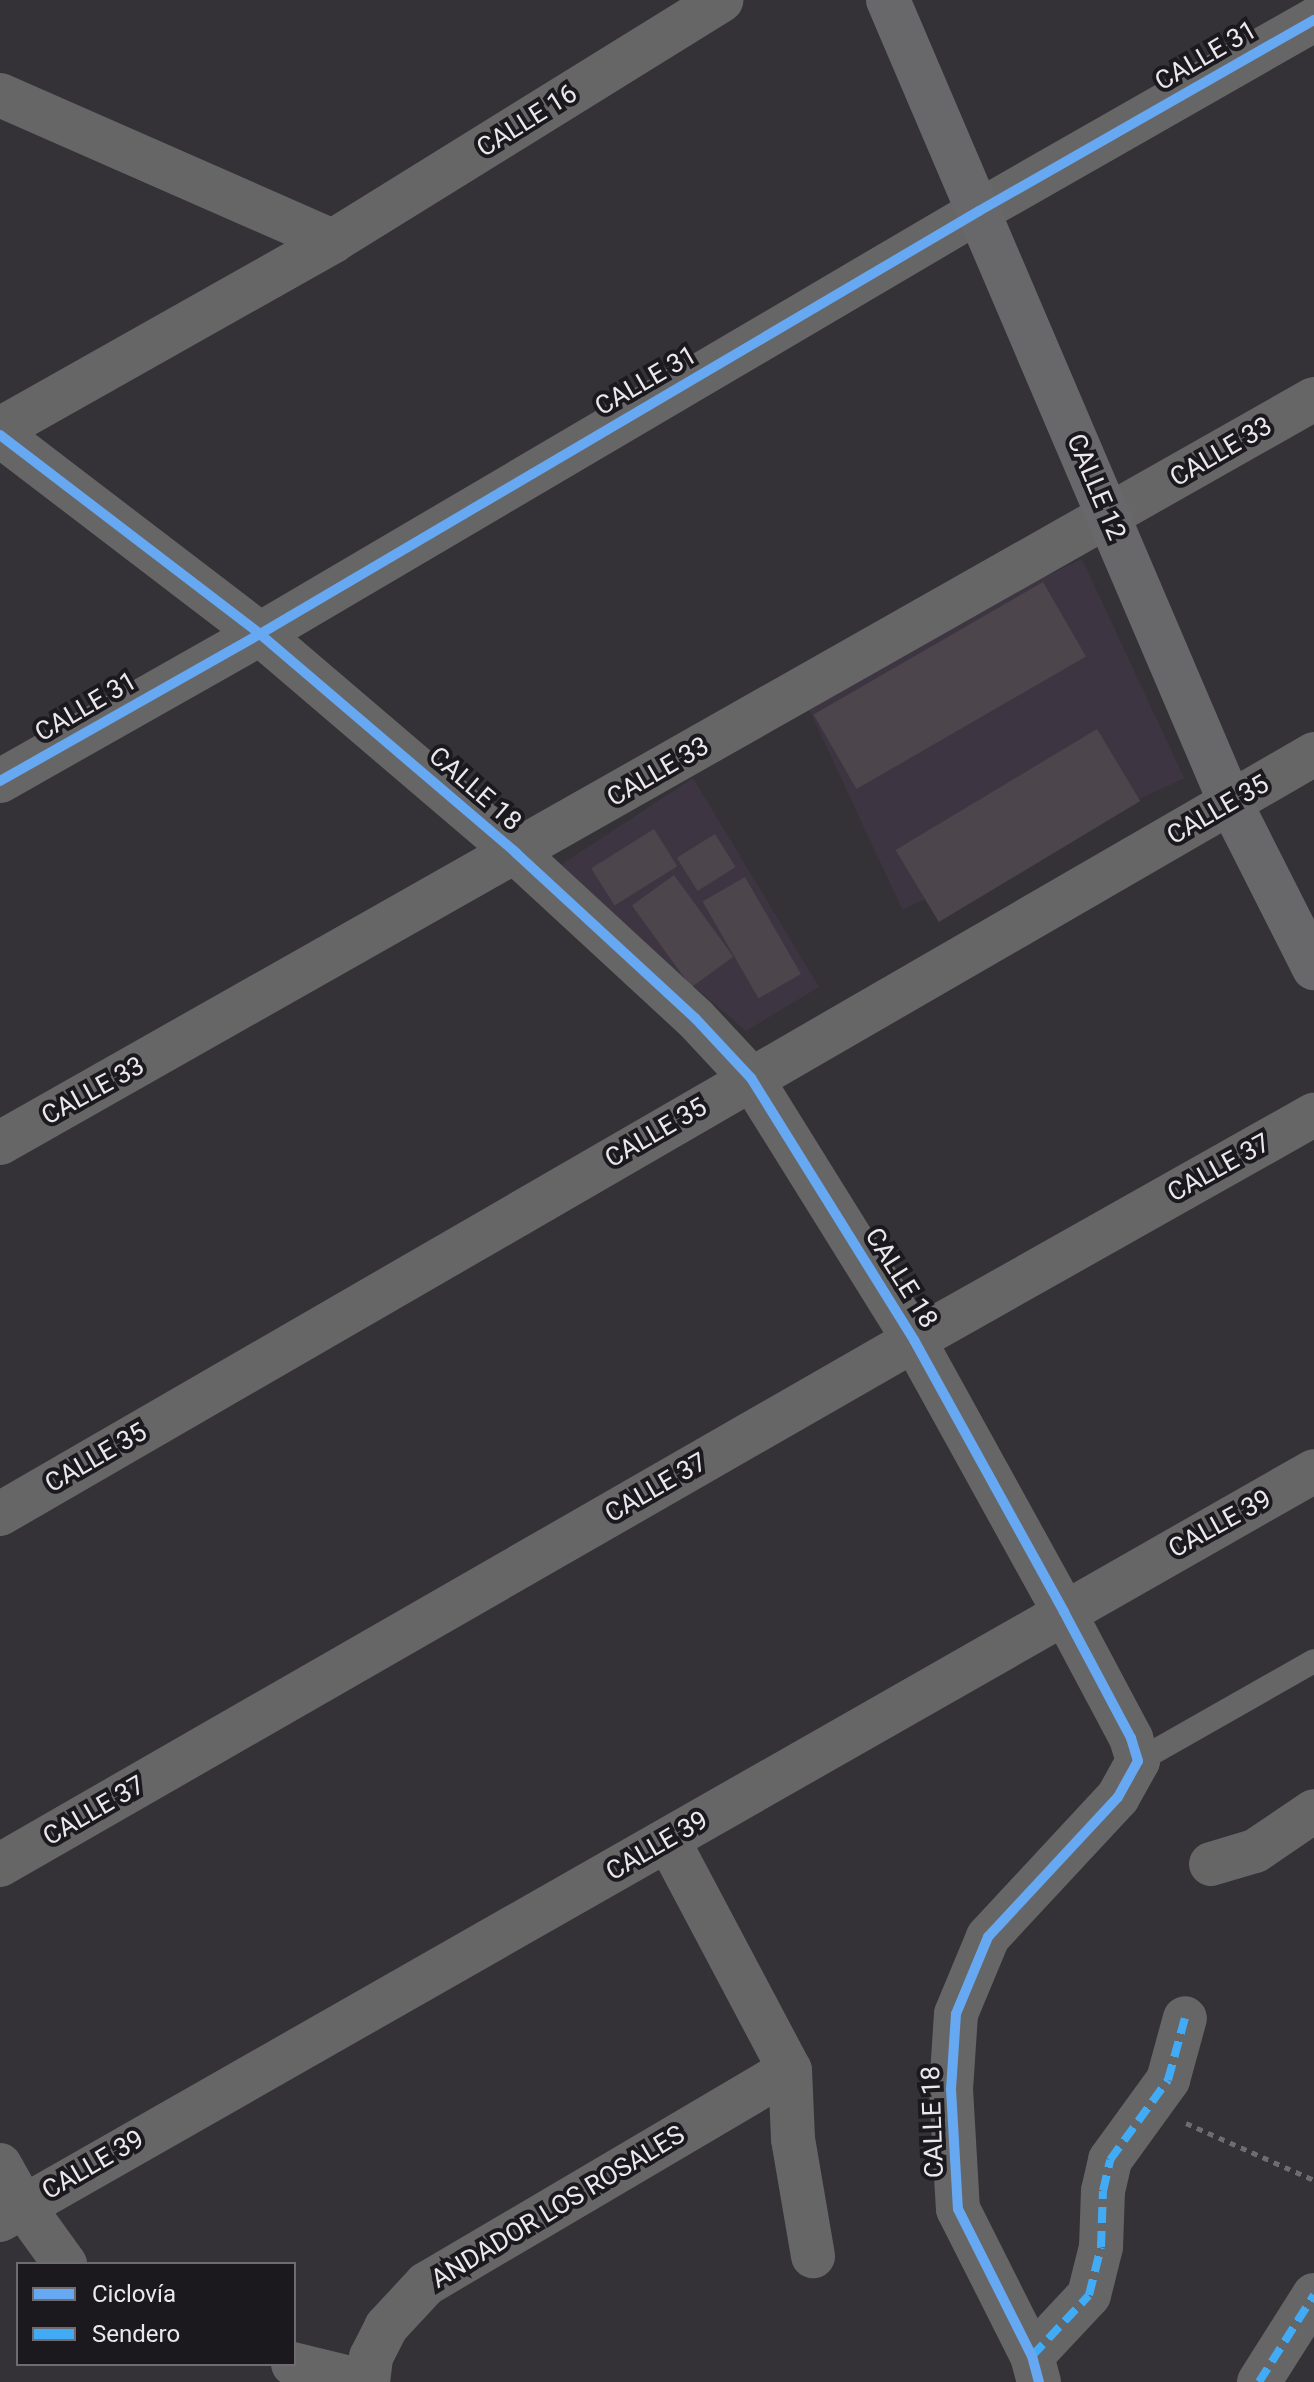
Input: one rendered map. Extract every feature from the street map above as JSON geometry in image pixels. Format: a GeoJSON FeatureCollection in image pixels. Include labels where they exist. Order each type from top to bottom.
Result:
{"type":"FeatureCollection","features":[{"type":"Feature","properties":{"kind":"street","name":"CALLE 16"},"geometry":{"type":"LineString","coordinates":[[0,432],[333,241],[721,0]]}},
{"type":"Feature","properties":{"kind":"street","name":"CALLE 12"},"geometry":{"type":"LineString","coordinates":[[888,0],[1231,804],[1314,968]]}},
{"type":"Feature","properties":{"kind":"street","name":"CALLE 31"},"geometry":{"type":"LineString","coordinates":[[0,781],[260,634],[979,211],[1314,20]]}},
{"type":"Feature","properties":{"kind":"street"},"geometry":{"type":"LineString","coordinates":[[0,95],[333,241]]}},
{"type":"Feature","properties":{"kind":"street","name":"CALLE 33"},"geometry":{"type":"LineString","coordinates":[[0,1143],[1314,399]]}},
{"type":"Feature","properties":{"kind":"street","name":"CALLE 18"},"geometry":{"type":"LineString","coordinates":[[0,432],[260,634],[516,853],[695,1018],[751,1078],[914,1340],[1064,1612],[1131,1738],[1138,1761],[1118,1797],[988,1937],[956,2014],[951,2089],[958,2209],[1036,2369]]}},
{"type":"Feature","properties":{"kind":"street","name":"CALLE 35"},"geometry":{"type":"LineString","coordinates":[[0,1514],[1314,754]]}},
{"type":"Feature","properties":{"kind":"street","name":"CALLE 37"},"geometry":{"type":"LineString","coordinates":[[0,1865],[914,1340],[1314,1115]]}},
{"type":"Feature","properties":{"kind":"street","name":"CALLE 39"},"geometry":{"type":"LineString","coordinates":[[11,2213],[1314,1471]]}},
{"type":"Feature","properties":{"kind":"street"},"geometry":{"type":"LineString","coordinates":[[1211,1864],[1255,1851],[1314,1811]]}},
{"type":"Feature","properties":{"kind":"street"},"geometry":{"type":"LineString","coordinates":[[668,1840],[790,2070],[793,2139],[813,2256]]}},
{"type":"Feature","properties":{"kind":"street"},"geometry":{"type":"LineString","coordinates":[[1036,2369],[1089,2295],[1101,2247],[1103,2191],[1110,2160],[1168,2080],[1185,2018]]}},
{"type":"Feature","properties":{"kind":"street","name":"ANDADOR LOS ROSALES"},"geometry":{"type":"LineString","coordinates":[[368,2382],[371,2357],[386,2327],[426,2284],[790,2070]]}},
{"type":"Feature","properties":{"kind":"street"},"geometry":{"type":"LineString","coordinates":[[0,2165],[11,2213],[63,2262]]}},
{"type":"Feature","properties":{"kind":"street"},"geometry":{"type":"LineString","coordinates":[[1259,2382],[1314,2295]]}},
{"type":"Feature","properties":{"kind":"street"},"geometry":{"type":"LineString","coordinates":[[296,2365],[368,2382]]}},
{"type":"Feature","properties":{"kind":"lane"},"geometry":{"type":"LineString","coordinates":[[1138,1761],[1314,1661]]}},
{"type":"Feature","properties":{"kind":"path"},"geometry":{"type":"LineString","coordinates":[[1148,2107],[1314,2180]]}},
{"type":"Feature","properties":{"kind":"shaded area"},"geometry":{"type":"Polygon","coordinates":[[[1082,559],[1184,778],[902,910],[800,690],[1082,559]]]}},
{"type":"Feature","properties":{"kind":"shaded area"},"geometry":{"type":"Polygon","coordinates":[[[693,778],[819,987],[746,1031],[556,868],[693,778]]]}},
{"type":"Feature","properties":{"kind":"building"},"geometry":{"type":"Polygon","coordinates":[[[1043,582],[1086,656],[857,789],[814,715],[1043,582]]]}},
{"type":"Feature","properties":{"kind":"building"},"geometry":{"type":"Polygon","coordinates":[[[1097,729],[1140,801],[939,922],[896,850],[1097,729]]]}},
{"type":"Feature","properties":{"kind":"building"},"geometry":{"type":"Polygon","coordinates":[[[654,829],[677,866],[615,906],[591,868],[654,829]]]}},
{"type":"Feature","properties":{"kind":"building"},"geometry":{"type":"Polygon","coordinates":[[[715,834],[736,867],[698,891],[677,858],[715,834]]]}},
{"type":"Feature","properties":{"kind":"building"},"geometry":{"type":"Polygon","coordinates":[[[674,875],[733,957],[691,987],[632,906],[674,875]]]}},
{"type":"Feature","properties":{"kind":"building"},"geometry":{"type":"Polygon","coordinates":[[[745,877],[801,974],[759,998],[703,902],[745,877]]]}},
{"type":"Feature","properties":{"kind":"marked path"},"geometry":{"type":"LineString","coordinates":[[1032,2356],[1089,2295],[1101,2247],[1103,2191],[1110,2160],[1168,2080],[1185,2018]]}},
{"type":"Feature","properties":{"kind":"marked path"},"geometry":{"type":"LineString","coordinates":[[1259,2382],[1314,2295]]}},
{"type":"Feature","properties":{"kind":"cycle path"},"geometry":{"type":"LineString","coordinates":[[0,781],[260,634],[979,211],[1314,20]]}},
{"type":"Feature","properties":{"kind":"cycle path"},"geometry":{"type":"LineString","coordinates":[[0,435],[260,634],[516,853],[695,1018],[751,1078],[914,1340],[1064,1612],[1131,1738],[1138,1761],[1118,1797],[988,1937],[956,2014],[951,2089],[958,2209],[1032,2356],[1039,2382]]}}]}
